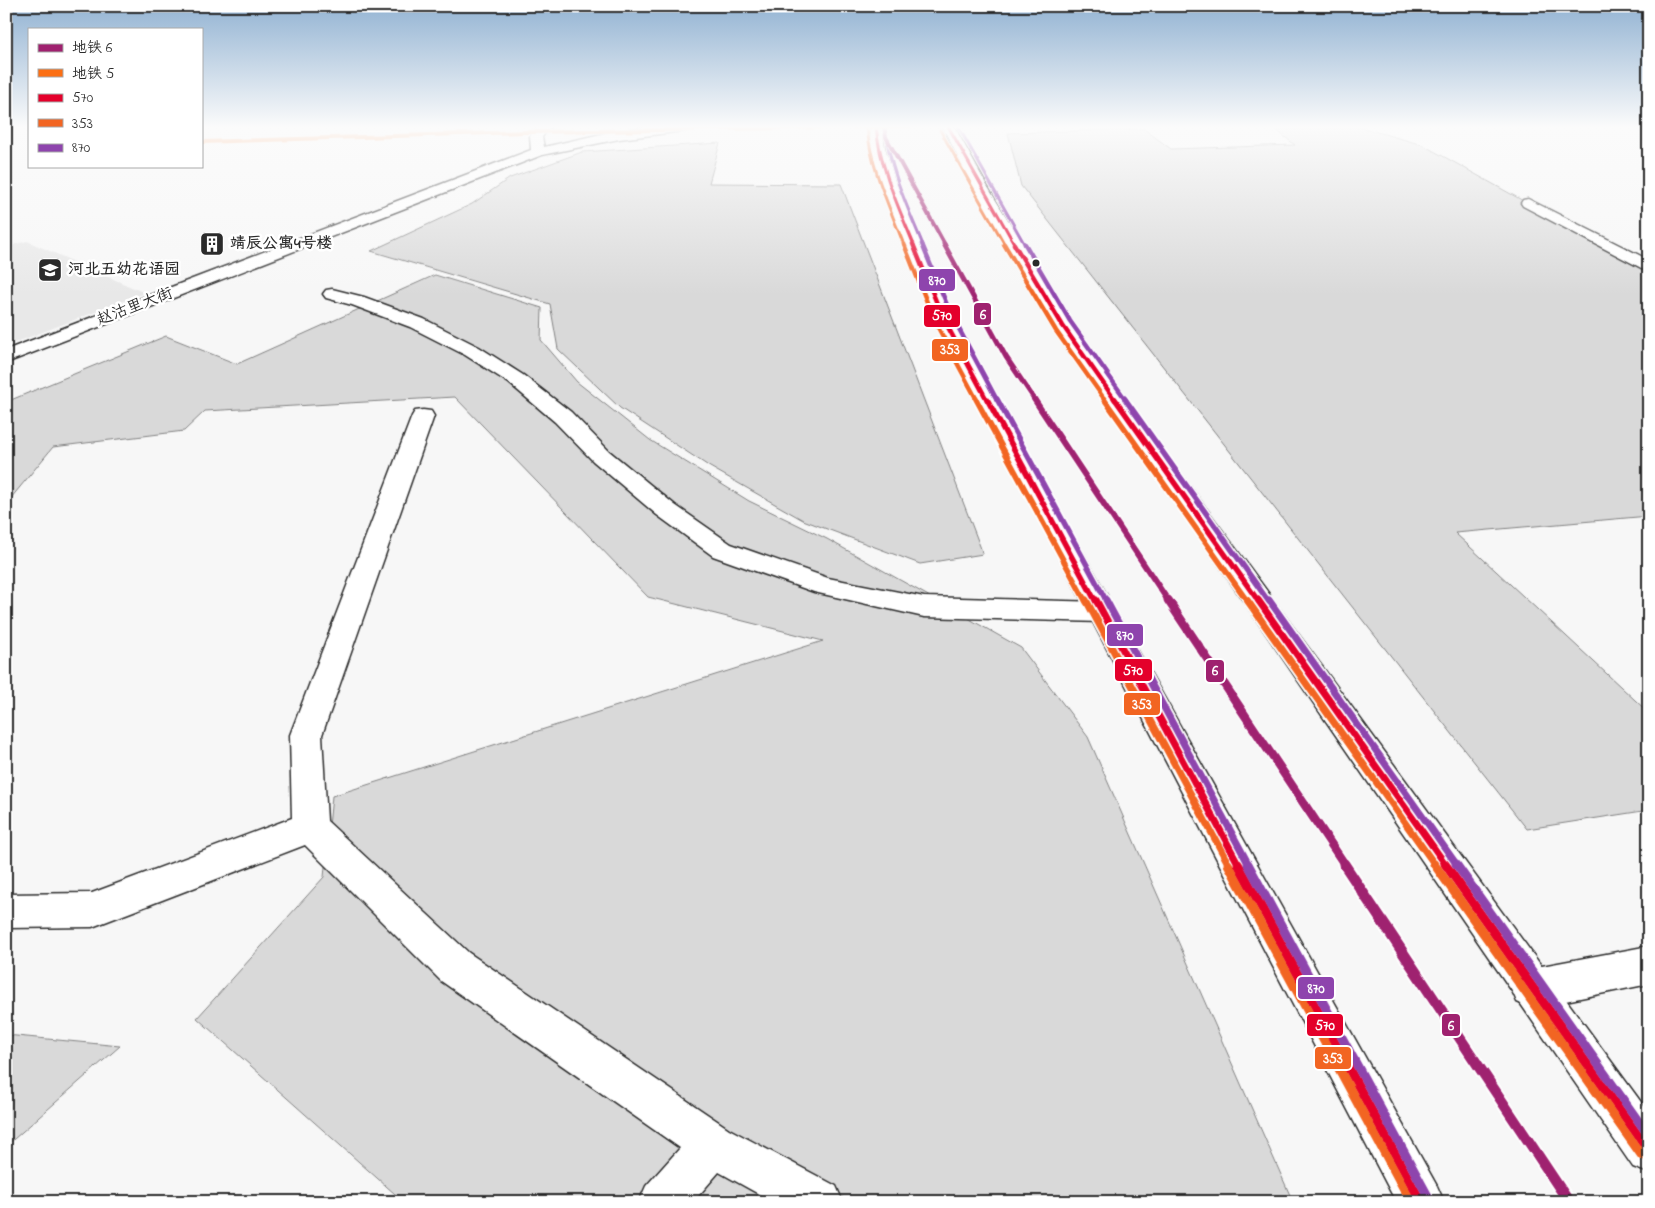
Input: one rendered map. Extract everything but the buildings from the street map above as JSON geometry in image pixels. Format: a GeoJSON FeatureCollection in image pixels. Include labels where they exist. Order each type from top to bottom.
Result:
{"type":"FeatureCollection","features":[{"type":"Feature","properties":{"kind":"main road","name":"赵沽里大街"},"geometry":{"type":"LineString","coordinates":[[6,357],[459,182]]}},
{"type":"Feature","properties":{"kind":"main road"},"geometry":{"type":"LineString","coordinates":[[889,182],[942,316],[1421,1202]]}},
{"type":"Feature","properties":{"kind":"main road"},"geometry":{"type":"LineString","coordinates":[[978,182],[1063,326],[1649,1151]]}},
{"type":"Feature","properties":{"kind":"main road"},"geometry":{"type":"LineString","coordinates":[[1528,203],[1649,267]]}},
{"type":"Feature","properties":{"kind":"main road"},"geometry":{"type":"LineString","coordinates":[[332,294],[358,301],[417,324],[472,351],[516,379],[563,417],[601,456],[666,510],[722,550],[824,586],[924,607],[1101,612]]}},
{"type":"Feature","properties":{"kind":"main road"},"geometry":{"type":"LineString","coordinates":[[422,416],[306,735],[310,827],[455,967],[713,1145],[820,1202]]}},
{"type":"Feature","properties":{"kind":"main road"},"geometry":{"type":"LineString","coordinates":[[6,911],[92,910],[310,827]]}},
{"type":"Feature","properties":{"kind":"main road"},"geometry":{"type":"LineString","coordinates":[[1532,988],[1649,965]]}},
{"type":"Feature","properties":{"kind":"main road"},"geometry":{"type":"LineString","coordinates":[[662,1202],[713,1145]]}},
{"type":"Feature","properties":{"kind":"shaded area"},"geometry":{"type":"Polygon","coordinates":[[[504,182],[841,184],[983,554],[920,564],[803,520],[710,467],[620,408],[558,349],[550,304],[371,251],[472,204],[504,182]]]}},
{"type":"Feature","properties":{"kind":"shaded area"},"geometry":{"type":"Polygon","coordinates":[[[1020,182],[1490,182],[1649,271],[1649,516],[1455,533],[1649,713],[1649,810],[1527,829],[1021,186],[1020,182]]]}},
{"type":"Feature","properties":{"kind":"shaded area","name":"河北五幼花语园"},"geometry":{"type":"Polygon","coordinates":[[[27,241],[145,293],[6,346],[6,247],[27,241]]]}},
{"type":"Feature","properties":{"kind":"shaded area"},"geometry":{"type":"Polygon","coordinates":[[[435,275],[542,308],[541,340],[577,382],[650,440],[749,501],[827,539],[1021,648],[1088,737],[1293,1202],[404,1202],[197,1018],[324,877],[332,796],[823,641],[648,597],[455,397],[205,411],[184,431],[53,447],[6,504],[6,402],[166,336],[237,364],[435,275]]]}},
{"type":"Feature","properties":{"kind":"shaded area"},"geometry":{"type":"Polygon","coordinates":[[[6,1035],[120,1046],[6,1146],[6,1035]]]}},
{"type":"Feature","properties":{"kind":"metro line","name":"6"},"geometry":{"type":"LineString","coordinates":[[911,182],[1006,357],[1569,1202]]}},
{"type":"Feature","properties":{"kind":"transit line","name":"353"},"geometry":{"type":"LineString","coordinates":[[879,182],[934,320],[1411,1202]]}},
{"type":"Feature","properties":{"kind":"transit line","name":"570"},"geometry":{"type":"LineString","coordinates":[[889,182],[942,316],[1421,1202]]}},
{"type":"Feature","properties":{"kind":"transit line","name":"870"},"geometry":{"type":"LineString","coordinates":[[898,182],[950,312],[1429,1198]]}},
{"type":"Feature","properties":{"kind":"transit line","name":"353"},"geometry":{"type":"LineString","coordinates":[[968,182],[1056,331],[1642,1156]]}},
{"type":"Feature","properties":{"kind":"transit line","name":"570"},"geometry":{"type":"LineString","coordinates":[[978,182],[1063,326],[1649,1151]]}},
{"type":"Feature","properties":{"kind":"transit line","name":"870"},"geometry":{"type":"LineString","coordinates":[[988,182],[1070,321],[1649,1136]]}},
{"type":"Feature","properties":{"kind":"place","name":"靖辰公寓4号楼"},"geometry":{"type":"Point","coordinates":[212,244]}},
{"type":"Feature","properties":{"kind":"place","name":"河北五幼花语园"},"geometry":{"type":"Point","coordinates":[50,270]}}]}
